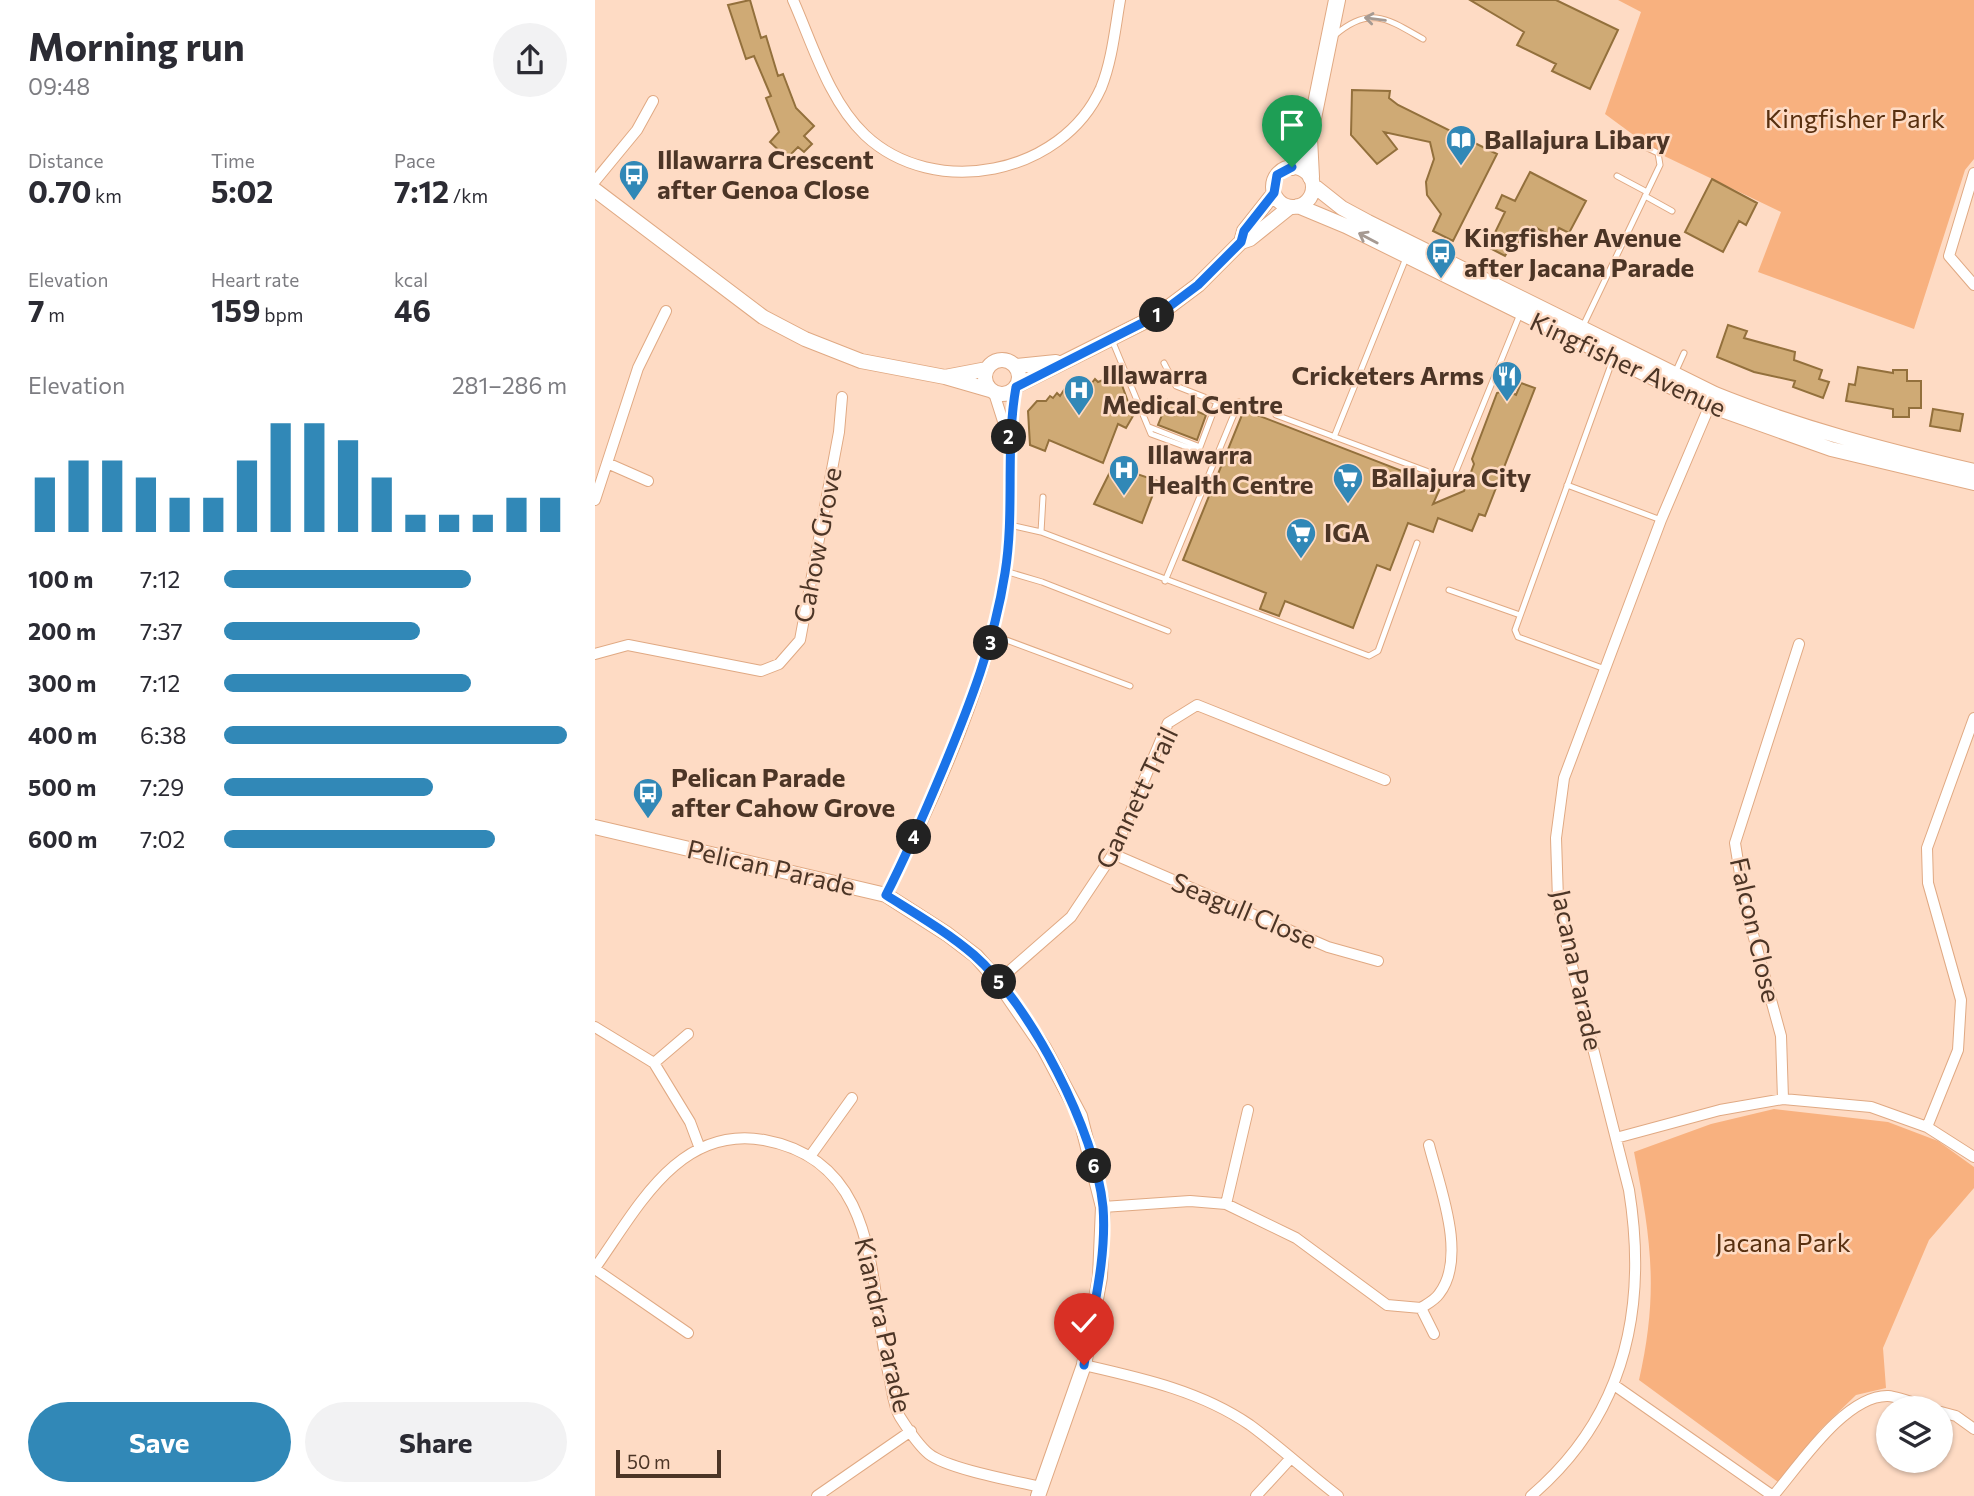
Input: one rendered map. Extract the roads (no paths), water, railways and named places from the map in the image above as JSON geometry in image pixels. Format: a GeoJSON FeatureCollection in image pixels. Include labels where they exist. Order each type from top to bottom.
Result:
{"type":"FeatureCollection","features":[{"type":"Feature","properties":{"kind":"main road"},"geometry":{"type":"LineString","coordinates":[[1312,181],[1309,138],[1337,0]]}},
{"type":"Feature","properties":{"kind":"main road"},"geometry":{"type":"LineString","coordinates":[[1292,167],[1309,138]]}},
{"type":"Feature","properties":{"kind":"street"},"geometry":{"type":"LineString","coordinates":[[793,0],[846,115],[867,137],[893,155],[930,169],[960,174],[994,169],[1026,160],[1051,146],[1070,130],[1101,89],[1120,0]]}},
{"type":"Feature","properties":{"kind":"street"},"geometry":{"type":"LineString","coordinates":[[595,181],[637,130],[653,101]]}},
{"type":"Feature","properties":{"kind":"street"},"geometry":{"type":"LineString","coordinates":[[595,190],[763,317],[805,339],[861,361],[945,377],[1002,395],[1064,361],[1112,340],[1176,303],[1241,242],[1250,239],[1311,196],[1312,181],[1306,171],[1292,167],[1277,175],[1274,193],[1244,231],[1241,242]]}},
{"type":"Feature","properties":{"kind":"street"},"geometry":{"type":"LineString","coordinates":[[1974,173],[1949,256],[1974,285]]}},
{"type":"Feature","properties":{"kind":"street","name":"Kingfisher Avenue"},"geometry":{"type":"LineString","coordinates":[[1312,181],[1342,208],[1409,251]]}},
{"type":"Feature","properties":{"kind":"street"},"geometry":{"type":"LineString","coordinates":[[1274,193],[1278,199],[1294,206]]}},
{"type":"Feature","properties":{"kind":"street","name":"Kingfisher Avenue"},"geometry":{"type":"LineString","coordinates":[[1294,206],[1409,251],[1712,400],[1831,449],[1974,483]]}},
{"type":"Feature","properties":{"kind":"street"},"geometry":{"type":"LineString","coordinates":[[595,500],[638,368],[666,311]]}},
{"type":"Feature","properties":{"kind":"street"},"geometry":{"type":"LineString","coordinates":[[1009,440],[985,376],[987,369],[994,362],[1003,359],[1016,366],[1064,361]]}},
{"type":"Feature","properties":{"kind":"street"},"geometry":{"type":"LineString","coordinates":[[886,895],[906,856],[979,682],[993,635],[1006,571],[1010,525],[1009,440],[1020,376],[1016,366]]}},
{"type":"Feature","properties":{"kind":"street"},"geometry":{"type":"LineString","coordinates":[[945,377],[987,369]]}},
{"type":"Feature","properties":{"kind":"street","name":"Cahow Grove"},"geometry":{"type":"LineString","coordinates":[[595,654],[628,645],[761,671],[779,664],[800,640],[839,432],[842,397]]}},
{"type":"Feature","properties":{"kind":"street","name":"Kingfisher Avenue"},"geometry":{"type":"LineString","coordinates":[[1712,400],[1859,444],[1974,471]]}},
{"type":"Feature","properties":{"kind":"street","name":"Jacana Parade"},"geometry":{"type":"LineString","coordinates":[[1531,1496],[1570,1459],[1591,1429],[1614,1385],[1627,1344],[1637,1285],[1636,1233],[1616,1138],[1567,946],[1558,900],[1556,838],[1564,778],[1661,520],[1712,400]]}},
{"type":"Feature","properties":{"kind":"street"},"geometry":{"type":"LineString","coordinates":[[607,463],[648,481]]}},
{"type":"Feature","properties":{"kind":"street","name":"Falcon Close"},"geometry":{"type":"LineString","coordinates":[[1783,1100],[1781,1036],[1745,905],[1735,844],[1799,644]]}},
{"type":"Feature","properties":{"kind":"street","name":"Gannett Trail"},"geometry":{"type":"LineString","coordinates":[[998,981],[1071,917],[1113,855],[1168,723],[1197,705],[1385,780]]}},
{"type":"Feature","properties":{"kind":"street"},"geometry":{"type":"LineString","coordinates":[[1927,1127],[1958,1050],[1961,1000],[1928,883],[1927,848],[1974,718]]}},
{"type":"Feature","properties":{"kind":"street","name":"Pelican Parade"},"geometry":{"type":"LineString","coordinates":[[595,828],[886,895],[976,956],[998,981],[1044,1048],[1080,1116],[1103,1207],[1100,1278],[1084,1365],[1039,1492]]}},
{"type":"Feature","properties":{"kind":"street","name":"Seagull Close"},"geometry":{"type":"LineString","coordinates":[[1113,855],[1328,947],[1378,961]]}},
{"type":"Feature","properties":{"kind":"street"},"geometry":{"type":"LineString","coordinates":[[1961,1000],[1974,998]]}},
{"type":"Feature","properties":{"kind":"street"},"geometry":{"type":"LineString","coordinates":[[595,1027],[654,1063],[690,1122],[699,1146]]}},
{"type":"Feature","properties":{"kind":"street"},"geometry":{"type":"LineString","coordinates":[[654,1063],[688,1034]]}},
{"type":"Feature","properties":{"kind":"street"},"geometry":{"type":"LineString","coordinates":[[811,1155],[852,1098]]}},
{"type":"Feature","properties":{"kind":"street"},"geometry":{"type":"LineString","coordinates":[[1616,1138],[1720,1110],[1783,1100],[1871,1107],[1927,1127],[1974,1157]]}},
{"type":"Feature","properties":{"kind":"street"},"geometry":{"type":"LineString","coordinates":[[1226,1204],[1248,1110]]}},
{"type":"Feature","properties":{"kind":"street","name":"Kiandra Parade"},"geometry":{"type":"LineString","coordinates":[[595,1269],[656,1182],[699,1146],[742,1136],[780,1143],[811,1155],[845,1191],[866,1238],[877,1286],[884,1354],[898,1415],[930,1455],[1039,1492]]}},
{"type":"Feature","properties":{"kind":"street"},"geometry":{"type":"LineString","coordinates":[[1103,1207],[1191,1201],[1226,1204],[1296,1238],[1387,1305],[1421,1308],[1439,1294],[1452,1263],[1450,1224],[1429,1145]]}},
{"type":"Feature","properties":{"kind":"street"},"geometry":{"type":"LineString","coordinates":[[595,1269],[688,1333]]}},
{"type":"Feature","properties":{"kind":"street"},"geometry":{"type":"LineString","coordinates":[[1421,1308],[1434,1334]]}},
{"type":"Feature","properties":{"kind":"street"},"geometry":{"type":"LineString","coordinates":[[1084,1365],[1188,1393],[1249,1425],[1338,1496]]}},
{"type":"Feature","properties":{"kind":"street"},"geometry":{"type":"LineString","coordinates":[[1614,1385],[1773,1496],[1825,1433],[1859,1404],[1876,1399]]}},
{"type":"Feature","properties":{"kind":"street"},"geometry":{"type":"LineString","coordinates":[[1953,1415],[1974,1429]]}},
{"type":"Feature","properties":{"kind":"street"},"geometry":{"type":"LineString","coordinates":[[817,1496],[911,1431]]}},
{"type":"Feature","properties":{"kind":"street"},"geometry":{"type":"LineString","coordinates":[[1256,1496],[1290,1458]]}},
{"type":"Feature","properties":{"kind":"lane"},"geometry":{"type":"LineString","coordinates":[[1330,39],[1350,23],[1370,16],[1391,22],[1423,39]]}},
{"type":"Feature","properties":{"kind":"lane"},"geometry":{"type":"LineString","coordinates":[[1578,335],[1660,165],[1658,153],[1633,141]]}},
{"type":"Feature","properties":{"kind":"lane"},"geometry":{"type":"LineString","coordinates":[[1617,176],[1672,211]]}},
{"type":"Feature","properties":{"kind":"lane"},"geometry":{"type":"LineString","coordinates":[[1334,437],[1409,251]]}},
{"type":"Feature","properties":{"kind":"lane"},"geometry":{"type":"LineString","coordinates":[[1276,415],[1445,478],[1454,476],[1522,308]]}},
{"type":"Feature","properties":{"kind":"lane"},"geometry":{"type":"LineString","coordinates":[[1112,340],[1151,434],[1214,457]]}},
{"type":"Feature","properties":{"kind":"lane"},"geometry":{"type":"LineString","coordinates":[[1605,668],[1518,637],[1514,630],[1615,353]]}},
{"type":"Feature","properties":{"kind":"lane"},"geometry":{"type":"LineString","coordinates":[[1672,381],[1684,353]]}},
{"type":"Feature","properties":{"kind":"lane"},"geometry":{"type":"LineString","coordinates":[[1149,427],[1200,447],[1217,402],[1176,386],[1164,363]]}},
{"type":"Feature","properties":{"kind":"lane"},"geometry":{"type":"LineString","coordinates":[[1165,581],[1239,402]]}},
{"type":"Feature","properties":{"kind":"lane"},"geometry":{"type":"LineString","coordinates":[[1567,485],[1661,520]]}},
{"type":"Feature","properties":{"kind":"lane"},"geometry":{"type":"LineString","coordinates":[[1041,532],[1043,497]]}},
{"type":"Feature","properties":{"kind":"lane"},"geometry":{"type":"LineString","coordinates":[[1010,525],[1041,532],[1369,656],[1378,651],[1417,543]]}},
{"type":"Feature","properties":{"kind":"lane"},"geometry":{"type":"LineString","coordinates":[[1006,571],[1042,582],[1168,632]]}},
{"type":"Feature","properties":{"kind":"lane"},"geometry":{"type":"LineString","coordinates":[[1449,590],[1520,615]]}},
{"type":"Feature","properties":{"kind":"lane"},"geometry":{"type":"LineString","coordinates":[[993,635],[1130,686]]}},
{"type":"Feature","properties":{"kind":"place","name":"Ballajura Libary"},"geometry":{"type":"Point","coordinates":[1461,167]}},
{"type":"Feature","properties":{"kind":"place","name":"Illawarra Crescent after Genoa Close"},"geometry":{"type":"Point","coordinates":[634,202]}},
{"type":"Feature","properties":{"kind":"place","name":"Kingfisher Avenue after Jacana Parade"},"geometry":{"type":"Point","coordinates":[1441,280]}},
{"type":"Feature","properties":{"kind":"place","name":"Cricketers Arms"},"geometry":{"type":"Point","coordinates":[1507,403]}},
{"type":"Feature","properties":{"kind":"place","name":"Illawarra Medical Centre"},"geometry":{"type":"Point","coordinates":[1079,417]}},
{"type":"Feature","properties":{"kind":"place","name":"Illawarra Health Centre"},"geometry":{"type":"Point","coordinates":[1124,497]}},
{"type":"Feature","properties":{"kind":"place","name":"Ballajura City"},"geometry":{"type":"Point","coordinates":[1348,505]}},
{"type":"Feature","properties":{"kind":"place","name":"IGA"},"geometry":{"type":"Point","coordinates":[1301,560]}},
{"type":"Feature","properties":{"kind":"place","name":"Pelican Parade after Cahow Grove"},"geometry":{"type":"Point","coordinates":[648,820]}},
{"type":"Feature","properties":{"kind":"park label","name":"Kingfisher Park"},"geometry":{"type":"Point","coordinates":[1855,119]}},
{"type":"Feature","properties":{"kind":"park label","name":"Jacana Park"},"geometry":{"type":"Point","coordinates":[1783,1243]}}]}
